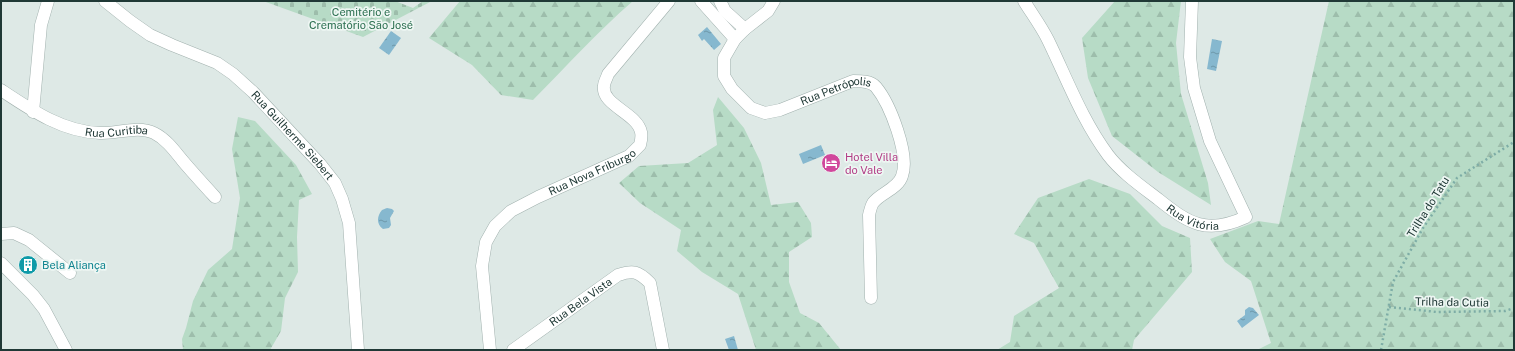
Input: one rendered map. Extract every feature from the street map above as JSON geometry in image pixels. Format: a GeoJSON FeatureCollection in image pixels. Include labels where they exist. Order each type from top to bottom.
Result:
{"type":"FeatureCollection","features":[{"type":"Feature","properties":{"kind":"street"},"geometry":{"type":"LineString","coordinates":[[33,112],[41,25],[48,1]]}},
{"type":"Feature","properties":{"kind":"street","name":"Rua Guilherme Siebert"},"geometry":{"type":"LineString","coordinates":[[106,1],[150,35],[217,63],[233,74],[253,92],[315,159],[335,183],[342,199],[349,223],[358,350]]}},
{"type":"Feature","properties":{"kind":"street","name":"Rua Nova Friburgo"},"geometry":{"type":"LineString","coordinates":[[490,350],[482,266],[486,242],[495,226],[511,211],[538,197],[629,156],[640,145],[641,132],[632,117],[609,100],[604,94],[604,86],[608,74],[669,1]]}},
{"type":"Feature","properties":{"kind":"street"},"geometry":{"type":"LineString","coordinates":[[701,1],[735,39]]}},
{"type":"Feature","properties":{"kind":"street"},"geometry":{"type":"LineString","coordinates":[[720,1],[725,11],[745,29]]}},
{"type":"Feature","properties":{"kind":"street","name":"Rua Petrópolis"},"geometry":{"type":"LineString","coordinates":[[774,1],[768,11],[735,39],[724,58],[724,76],[732,90],[751,108],[765,113],[780,110],[854,81],[865,81],[876,86],[893,116],[904,156],[902,177],[893,188],[873,203],[869,215],[871,298]]}},
{"type":"Feature","properties":{"kind":"street","name":"Rua Vitória"},"geometry":{"type":"LineString","coordinates":[[1024,1],[1047,38],[1088,124],[1109,156],[1134,181],[1176,214],[1194,223],[1207,226],[1219,226],[1233,223],[1246,217],[1210,141],[1194,88],[1190,57],[1192,1]]}},
{"type":"Feature","properties":{"kind":"street","name":"Rua Curitiba"},"geometry":{"type":"LineString","coordinates":[[1,90],[33,112],[81,131],[100,133],[139,130],[153,133],[166,141],[214,197]]}},
{"type":"Feature","properties":{"kind":"street"},"geometry":{"type":"LineString","coordinates":[[1,234],[14,233],[29,240],[70,273]]}},
{"type":"Feature","properties":{"kind":"street"},"geometry":{"type":"LineString","coordinates":[[1,263],[33,295],[44,309],[66,350]]}},
{"type":"Feature","properties":{"kind":"street","name":"Rua Bela Vista"},"geometry":{"type":"LineString","coordinates":[[514,350],[618,275],[631,271],[643,276],[650,282],[663,350]]}},
{"type":"Feature","properties":{"kind":"path","name":"Trilha do Tatu"},"geometry":{"type":"LineString","coordinates":[[1381,350],[1393,282],[1424,228],[1456,178],[1514,142]]}},
{"type":"Feature","properties":{"kind":"path","name":"Trilha da Cutia"},"geometry":{"type":"LineString","coordinates":[[1389,307],[1437,312],[1505,311],[1514,308]]}},
{"type":"Feature","properties":{"kind":"green space","name":"Cemitério e Crematório São José"},"geometry":{"type":"Polygon","coordinates":[[[263,1],[395,1],[413,8],[423,1],[432,1],[363,37],[263,1]]]}},
{"type":"Feature","properties":{"kind":"green space"},"geometry":{"type":"Polygon","coordinates":[[[460,1],[633,1],[594,37],[533,100],[501,95],[472,65],[429,38],[460,1]]]}},
{"type":"Feature","properties":{"kind":"green space"},"geometry":{"type":"Polygon","coordinates":[[[1115,1],[1181,1],[1176,43],[1181,94],[1208,183],[1211,205],[1158,172],[1112,136],[1088,78],[1082,38],[1115,1]]]}},
{"type":"Feature","properties":{"kind":"green space"},"geometry":{"type":"Polygon","coordinates":[[[1329,1],[1514,1],[1514,350],[1257,350],[1271,343],[1251,281],[1225,262],[1210,239],[1258,221],[1279,224],[1329,1]]]}},
{"type":"Feature","properties":{"kind":"green space"},"geometry":{"type":"Polygon","coordinates":[[[718,97],[744,128],[761,163],[771,205],[798,202],[811,223],[812,237],[789,252],[789,282],[800,313],[819,323],[841,350],[756,350],[738,294],[702,272],[677,251],[681,230],[640,203],[619,183],[639,166],[688,163],[717,145],[713,110],[718,97]]]}},
{"type":"Feature","properties":{"kind":"green space"},"geometry":{"type":"Polygon","coordinates":[[[238,117],[255,121],[296,165],[312,194],[299,200],[297,237],[298,272],[285,298],[281,331],[270,350],[183,350],[182,339],[193,301],[208,270],[232,249],[240,198],[232,149],[238,117]]]}},
{"type":"Feature","properties":{"kind":"green space"},"geometry":{"type":"Polygon","coordinates":[[[1089,179],[1130,194],[1162,226],[1190,238],[1192,272],[1134,340],[1132,350],[997,350],[1010,342],[1014,316],[1059,288],[1034,243],[1014,234],[1038,198],[1089,179]]]}},
{"type":"Feature","properties":{"kind":"water"},"geometry":{"type":"Polygon","coordinates":[[[707,27],[721,44],[714,50],[704,39],[702,41],[698,35],[707,27]]]}},
{"type":"Feature","properties":{"kind":"water"},"geometry":{"type":"Polygon","coordinates":[[[391,31],[401,38],[389,55],[379,48],[391,31]]]}},
{"type":"Feature","properties":{"kind":"water"},"geometry":{"type":"Polygon","coordinates":[[[1212,39],[1222,41],[1216,71],[1207,69],[1212,39]]]}},
{"type":"Feature","properties":{"kind":"water"},"geometry":{"type":"Polygon","coordinates":[[[821,145],[825,155],[803,164],[799,154],[821,145]]]}},
{"type":"Feature","properties":{"kind":"water"},"geometry":{"type":"Polygon","coordinates":[[[387,208],[394,211],[390,218],[391,225],[389,228],[383,229],[379,225],[378,217],[382,210],[387,208]]]}},
{"type":"Feature","properties":{"kind":"water"},"geometry":{"type":"Polygon","coordinates":[[[1249,307],[1253,308],[1259,315],[1242,328],[1237,321],[1245,315],[1245,310],[1249,307]]]}},
{"type":"Feature","properties":{"kind":"water"},"geometry":{"type":"Polygon","coordinates":[[[734,336],[738,350],[729,350],[725,339],[734,336]]]}},
{"type":"Feature","properties":{"kind":"place","name":"Hotel Villa do Vale"},"geometry":{"type":"Point","coordinates":[831,163]}},
{"type":"Feature","properties":{"kind":"place","name":"Bela Aliança"},"geometry":{"type":"Point","coordinates":[28,265]}}]}
